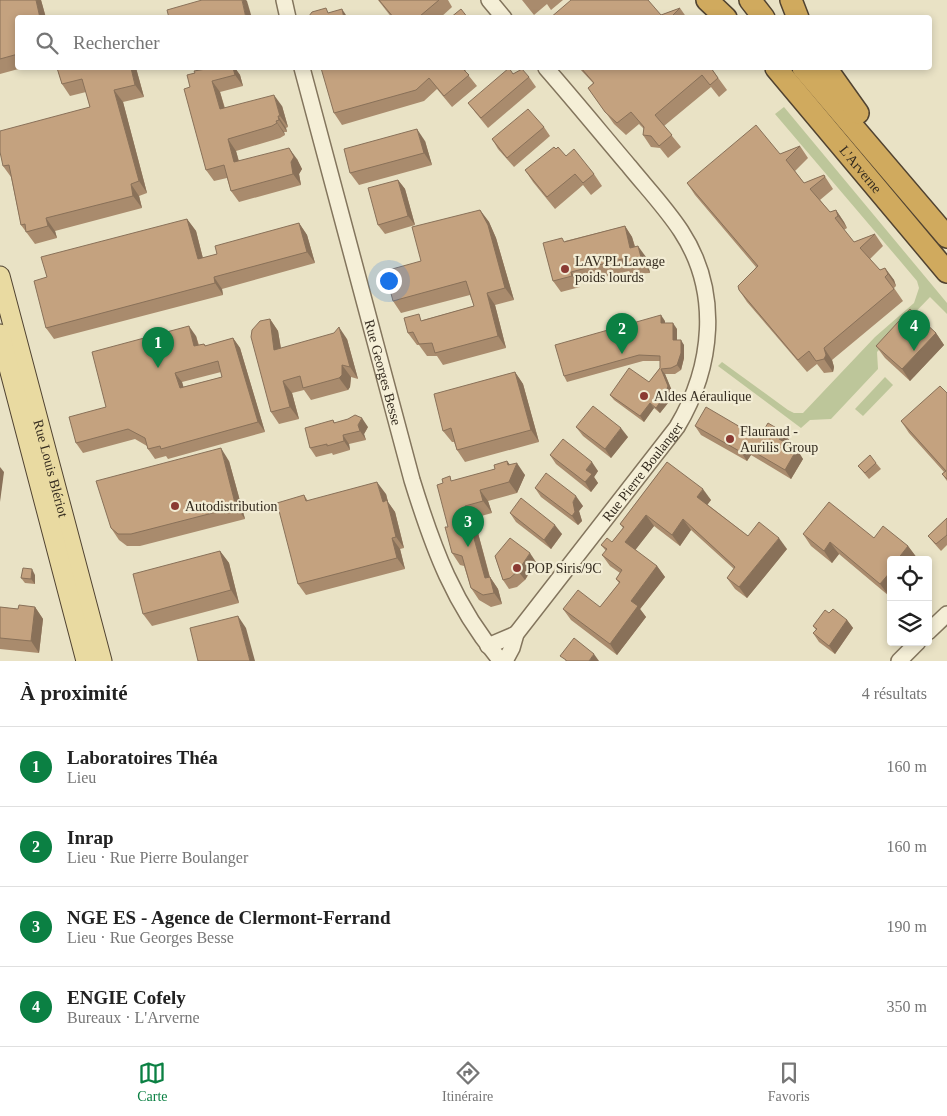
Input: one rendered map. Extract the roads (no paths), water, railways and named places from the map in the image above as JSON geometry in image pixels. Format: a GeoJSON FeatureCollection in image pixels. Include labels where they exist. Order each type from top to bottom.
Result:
{"type":"FeatureCollection","features":[{"type":"Feature","properties":{"kind":"highway"},"geometry":{"type":"LineString","coordinates":[[707,0],[723,15]]}},
{"type":"Feature","properties":{"kind":"highway"},"geometry":{"type":"LineString","coordinates":[[722,0],[734,15]]}},
{"type":"Feature","properties":{"kind":"highway"},"geometry":{"type":"LineString","coordinates":[[750,0],[762,15]]}},
{"type":"Feature","properties":{"kind":"highway"},"geometry":{"type":"LineString","coordinates":[[791,0],[797,15]]}},
{"type":"Feature","properties":{"kind":"highway","name":"L'Arverne"},"geometry":{"type":"LineString","coordinates":[[778,70],[947,272]]}},
{"type":"Feature","properties":{"kind":"highway","name":"L'Arverne"},"geometry":{"type":"LineString","coordinates":[[805,70],[947,238]]}},
{"type":"Feature","properties":{"kind":"highway"},"geometry":{"type":"LineString","coordinates":[[827,70],[845,97],[947,222]]}},
{"type":"Feature","properties":{"kind":"main road","name":"Rue Louis Blériot"},"geometry":{"type":"LineString","coordinates":[[0,276],[102,661]]}},
{"type":"Feature","properties":{"kind":"main road","name":"Rue Louis Blériot"},"geometry":{"type":"LineString","coordinates":[[0,334],[86,661]]}},
{"type":"Feature","properties":{"kind":"street"},"geometry":{"type":"LineString","coordinates":[[284,0],[287,15]]}},
{"type":"Feature","properties":{"kind":"street"},"geometry":{"type":"LineString","coordinates":[[490,0],[502,15]]}},
{"type":"Feature","properties":{"kind":"street","name":"Rue Georges Besse"},"geometry":{"type":"LineString","coordinates":[[303,70],[433,547],[452,590],[488,646],[501,661]]}},
{"type":"Feature","properties":{"kind":"street","name":"Rue Pierre Boulanger"},"geometry":{"type":"LineString","coordinates":[[505,661],[512,648],[516,634],[677,427],[695,393],[706,355],[709,325],[705,285],[681,231],[548,70]]}},
{"type":"Feature","properties":{"kind":"street"},"geometry":{"type":"LineString","coordinates":[[932,628],[947,614]]}},
{"type":"Feature","properties":{"kind":"street","name":"Rue Pierre Boulanger"},"geometry":{"type":"LineString","coordinates":[[488,646],[516,634]]}},
{"type":"Feature","properties":{"kind":"street"},"geometry":{"type":"LineString","coordinates":[[899,661],[914,646]]}},
{"type":"Feature","properties":{"kind":"place","name":"LAV'PL Lavage poids lourds"},"geometry":{"type":"Point","coordinates":[565,269]}},
{"type":"Feature","properties":{"kind":"place","name":"ENGIE Cofely"},"geometry":{"type":"Point","coordinates":[914,351]}},
{"type":"Feature","properties":{"kind":"place","name":"Inrap"},"geometry":{"type":"Point","coordinates":[622,354]}},
{"type":"Feature","properties":{"kind":"place","name":"Laboratoires Théa"},"geometry":{"type":"Point","coordinates":[158,368]}},
{"type":"Feature","properties":{"kind":"place","name":"Aldes Aéraulique"},"geometry":{"type":"Point","coordinates":[644,396]}},
{"type":"Feature","properties":{"kind":"place","name":"Flauraud - Aurilis Group"},"geometry":{"type":"Point","coordinates":[730,439]}},
{"type":"Feature","properties":{"kind":"place","name":"Autodistribution"},"geometry":{"type":"Point","coordinates":[175,506]}},
{"type":"Feature","properties":{"kind":"place","name":"NGE ES - Agence de Clermont-Ferrand"},"geometry":{"type":"Point","coordinates":[468,547]}},
{"type":"Feature","properties":{"kind":"place","name":"POP Siris/9C"},"geometry":{"type":"Point","coordinates":[517,568]}}]}
